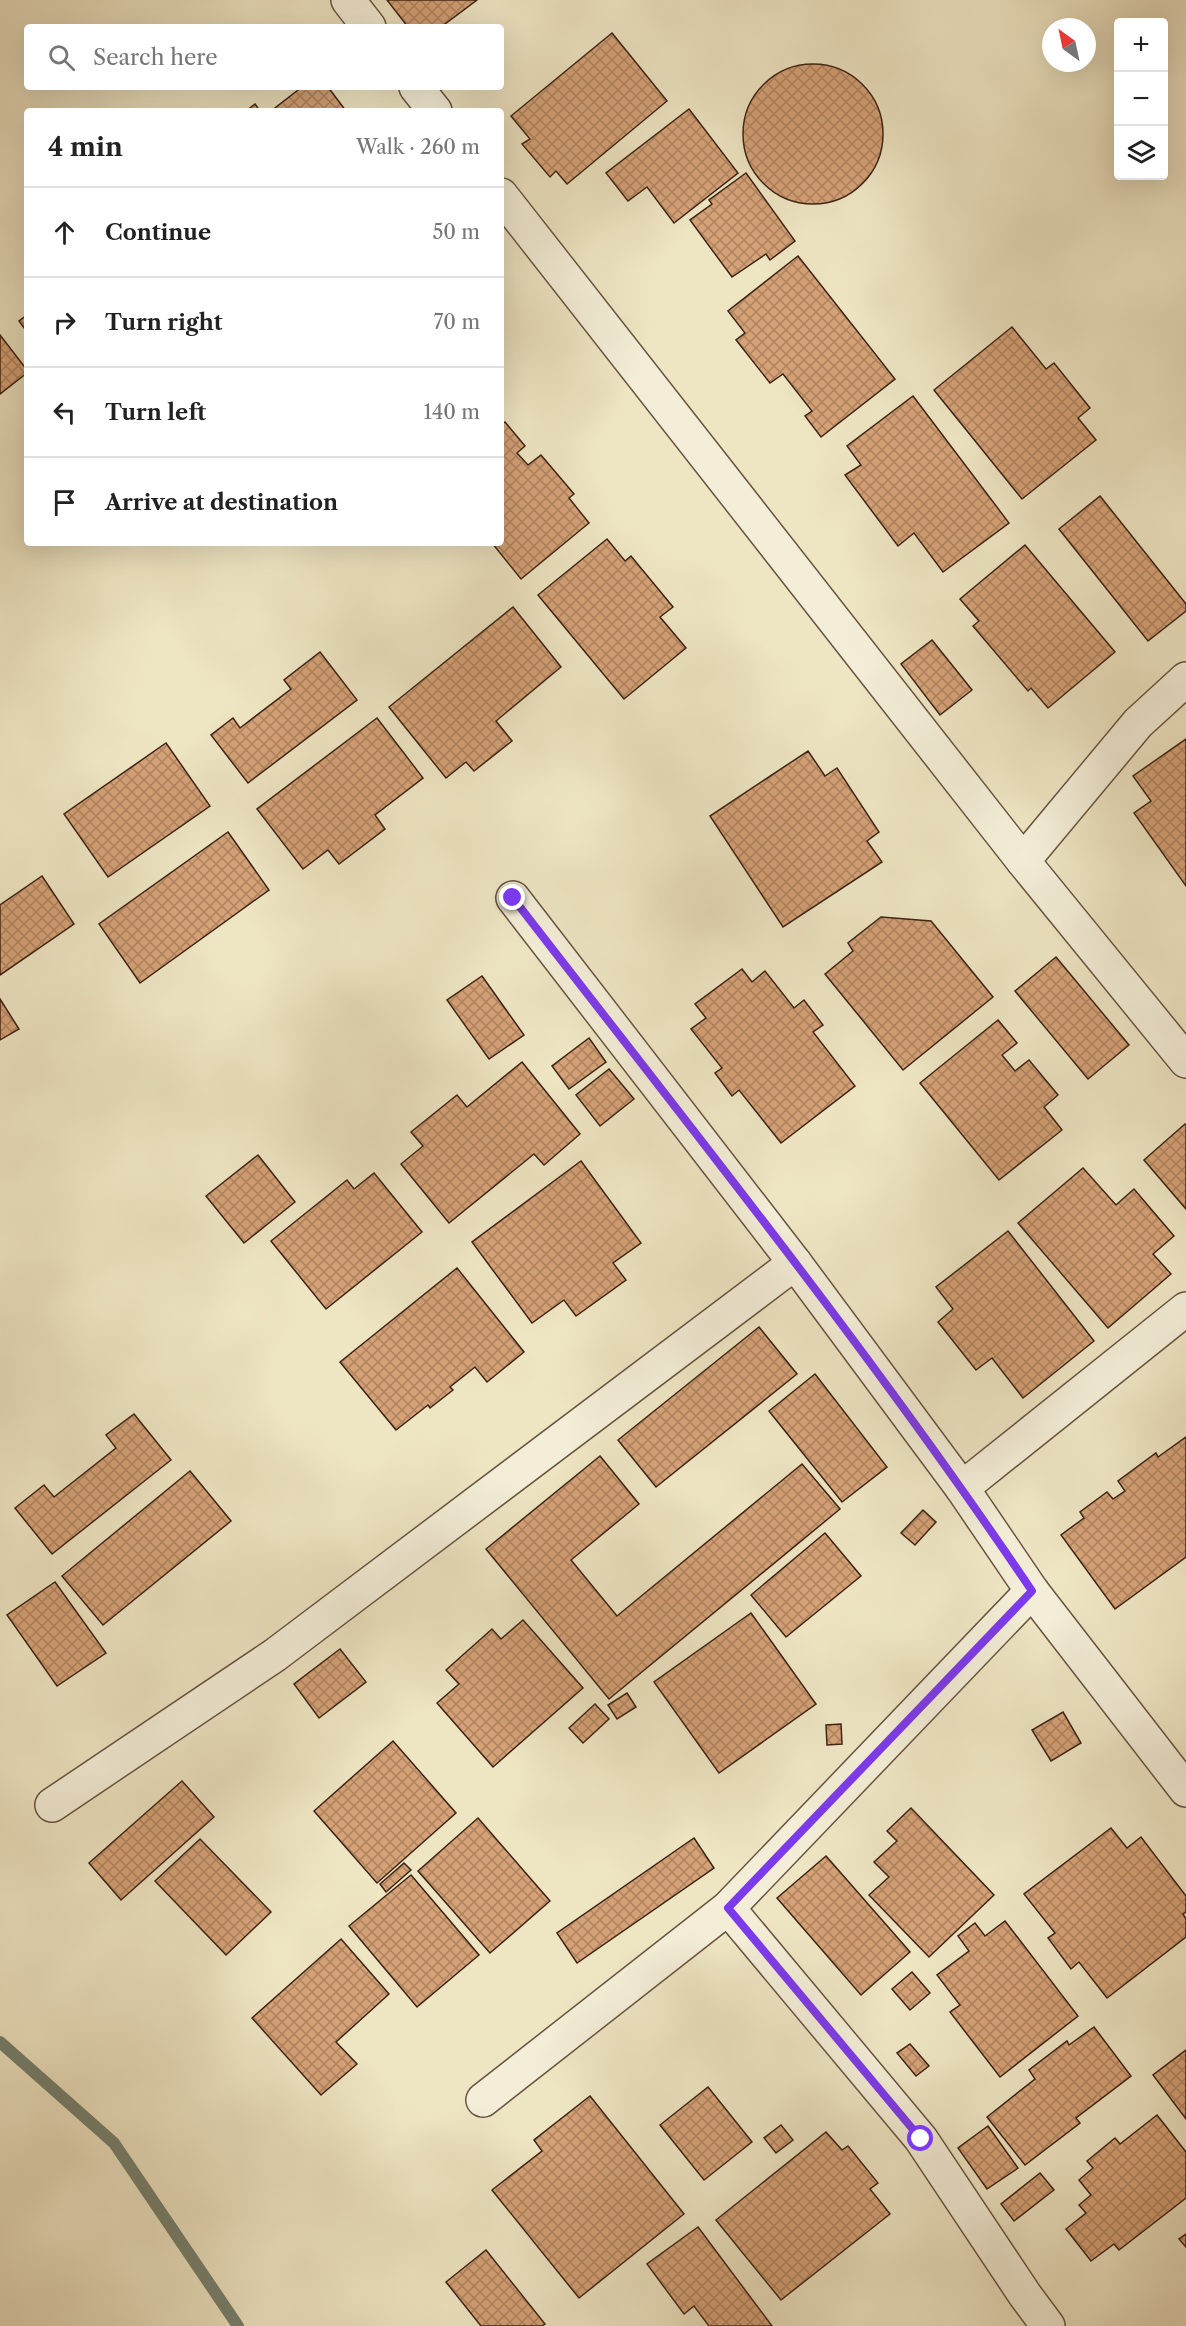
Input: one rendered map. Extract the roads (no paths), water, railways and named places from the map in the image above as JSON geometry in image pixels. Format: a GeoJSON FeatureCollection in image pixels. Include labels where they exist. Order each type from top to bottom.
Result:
{"type":"FeatureCollection","features":[{"type":"Feature","properties":{"kind":"street"},"geometry":{"type":"LineString","coordinates":[[348,0],[367,24]]}},
{"type":"Feature","properties":{"kind":"street"},"geometry":{"type":"LineString","coordinates":[[418,90],[433,108]]}},
{"type":"Feature","properties":{"kind":"street"},"geometry":{"type":"LineString","coordinates":[[504,199],[1023,861],[1186,1061]]}},
{"type":"Feature","properties":{"kind":"street"},"geometry":{"type":"LineString","coordinates":[[1023,861],[1138,723],[1186,679]]}},
{"type":"Feature","properties":{"kind":"street"},"geometry":{"type":"LineString","coordinates":[[513,898],[795,1263],[962,1488],[1032,1591],[1186,1790]]}},
{"type":"Feature","properties":{"kind":"street"},"geometry":{"type":"LineString","coordinates":[[52,1805],[275,1655],[795,1263]]}},
{"type":"Feature","properties":{"kind":"street"},"geometry":{"type":"LineString","coordinates":[[962,1488],[1186,1309]]}},
{"type":"Feature","properties":{"kind":"street"},"geometry":{"type":"LineString","coordinates":[[483,2100],[728,1908],[1032,1591]]}},
{"type":"Feature","properties":{"kind":"street"},"geometry":{"type":"LineString","coordinates":[[728,1908],[921,2139],[1048,2326]]}},
{"type":"Feature","properties":{"kind":"waterway"},"geometry":{"type":"LineString","coordinates":[[0,2042],[114,2143],[238,2326]]}}]}
